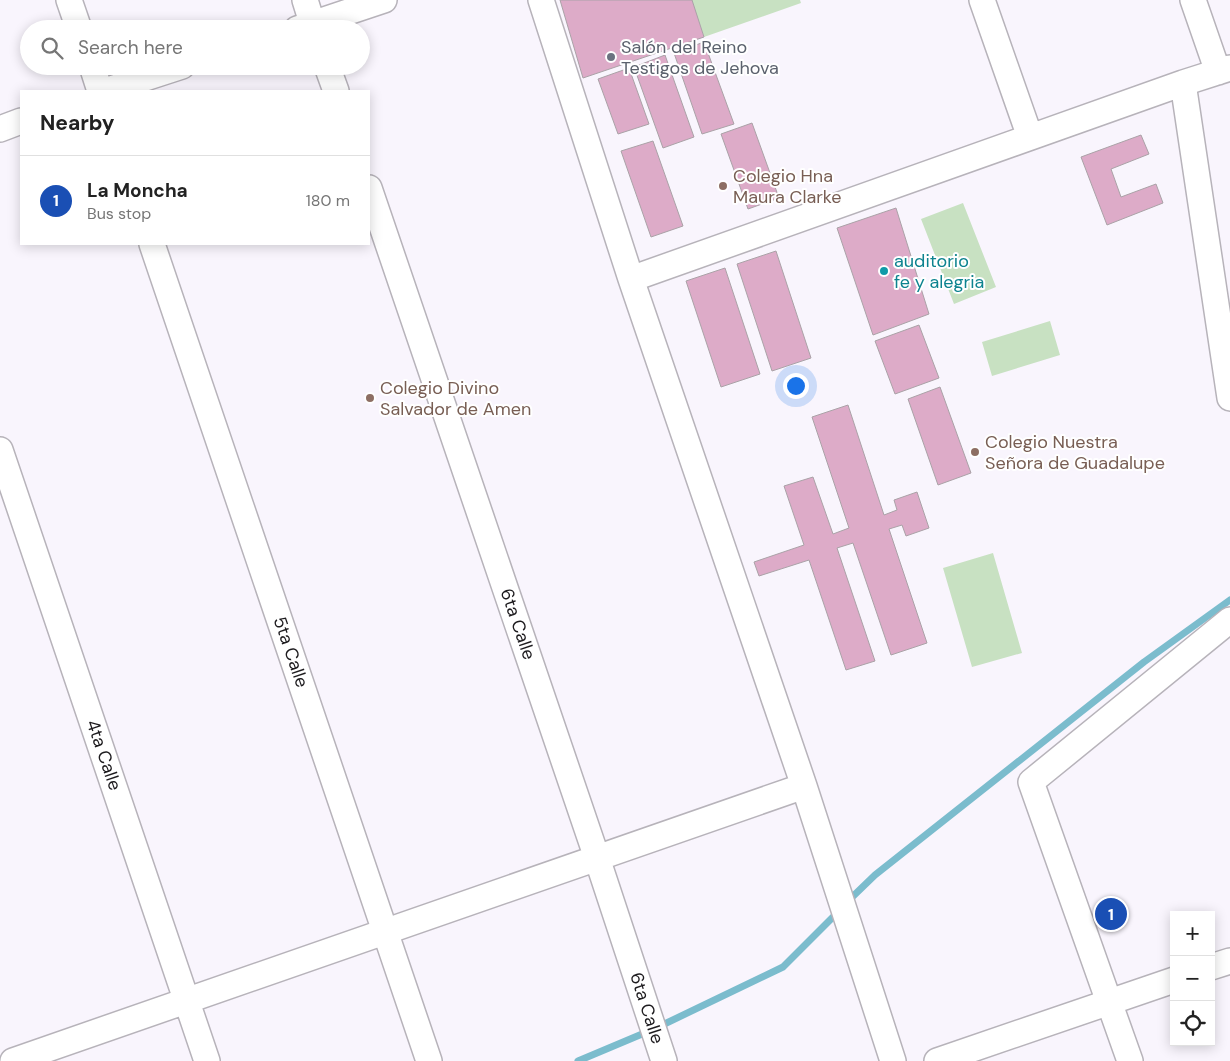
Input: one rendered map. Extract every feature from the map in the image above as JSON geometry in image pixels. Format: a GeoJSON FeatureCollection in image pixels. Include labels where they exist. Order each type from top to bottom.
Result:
{"type":"FeatureCollection","features":[{"type":"Feature","properties":{"kind":"street"},"geometry":{"type":"LineString","coordinates":[[69,0],[76,20]]}},
{"type":"Feature","properties":{"kind":"street"},"geometry":{"type":"LineString","coordinates":[[304,0],[307,20]]}},
{"type":"Feature","properties":{"kind":"street"},"geometry":{"type":"LineString","coordinates":[[328,20],[384,0]]}},
{"type":"Feature","properties":{"kind":"street"},"geometry":{"type":"LineString","coordinates":[[541,0],[631,279],[804,786],[893,1061]]}},
{"type":"Feature","properties":{"kind":"street"},"geometry":{"type":"LineString","coordinates":[[982,0],[1030,137]]}},
{"type":"Feature","properties":{"kind":"street"},"geometry":{"type":"LineString","coordinates":[[631,279],[1224,70],[1193,0]]}},
{"type":"Feature","properties":{"kind":"street"},"geometry":{"type":"LineString","coordinates":[[95,75],[100,90]]}},
{"type":"Feature","properties":{"kind":"street"},"geometry":{"type":"LineString","coordinates":[[108,90],[154,75]]}},
{"type":"Feature","properties":{"kind":"street"},"geometry":{"type":"LineString","coordinates":[[330,75],[336,90]]}},
{"type":"Feature","properties":{"kind":"street"},"geometry":{"type":"LineString","coordinates":[[1183,83],[1230,398]]}},
{"type":"Feature","properties":{"kind":"street"},"geometry":{"type":"LineString","coordinates":[[0,129],[20,122]]}},
{"type":"Feature","properties":{"kind":"street","name":"6ta Calle"},"geometry":{"type":"LineString","coordinates":[[370,191],[597,858],[664,1061]]}},
{"type":"Feature","properties":{"kind":"street","name":"5ta Calle"},"geometry":{"type":"LineString","coordinates":[[152,245],[430,1061]]}},
{"type":"Feature","properties":{"kind":"street","name":"4ta Calle"},"geometry":{"type":"LineString","coordinates":[[0,450],[207,1061]]}},
{"type":"Feature","properties":{"kind":"street"},"geometry":{"type":"LineString","coordinates":[[1130,1061],[1031,782],[1230,620]]}},
{"type":"Feature","properties":{"kind":"street"},"geometry":{"type":"LineString","coordinates":[[13,1061],[804,786]]}},
{"type":"Feature","properties":{"kind":"street"},"geometry":{"type":"LineString","coordinates":[[1215,966],[1230,961]]}},
{"type":"Feature","properties":{"kind":"street"},"geometry":{"type":"LineString","coordinates":[[937,1061],[1170,981]]}},
{"type":"Feature","properties":{"kind":"green space"},"geometry":{"type":"Polygon","coordinates":[[[691,0],[800,0],[801,3],[704,37],[691,0]]]}},
{"type":"Feature","properties":{"kind":"green space"},"geometry":{"type":"Polygon","coordinates":[[[963,203],[996,287],[954,304],[921,219],[963,203]]]}},
{"type":"Feature","properties":{"kind":"green space"},"geometry":{"type":"Polygon","coordinates":[[[1050,321],[1060,355],[992,376],[982,342],[1050,321]]]}},
{"type":"Feature","properties":{"kind":"green space"},"geometry":{"type":"Polygon","coordinates":[[[993,553],[1022,653],[972,667],[943,568],[993,553]]]}},
{"type":"Feature","properties":{"kind":"building","name":"Salón del Reino Testigos de Jehova"},"geometry":{"type":"Polygon","coordinates":[[[560,0],[692,0],[704,37],[583,78],[560,0]]]}},
{"type":"Feature","properties":{"kind":"building"},"geometry":{"type":"Polygon","coordinates":[[[704,42],[734,124],[702,134],[674,53],[704,42]]]}},
{"type":"Feature","properties":{"kind":"building"},"geometry":{"type":"Polygon","coordinates":[[[665,55],[694,137],[663,148],[634,67],[665,55]]]}},
{"type":"Feature","properties":{"kind":"building"},"geometry":{"type":"Polygon","coordinates":[[[629,68],[649,124],[618,134],[598,79],[629,68]]]}},
{"type":"Feature","properties":{"kind":"building"},"geometry":{"type":"Polygon","coordinates":[[[752,123],[779,198],[748,209],[721,134],[752,123]]]}},
{"type":"Feature","properties":{"kind":"building"},"geometry":{"type":"Polygon","coordinates":[[[1141,135],[1149,154],[1111,169],[1121,197],[1156,184],[1163,203],[1107,225],[1081,157],[1141,135]]]}},
{"type":"Feature","properties":{"kind":"building"},"geometry":{"type":"Polygon","coordinates":[[[653,141],[683,226],[651,237],[621,151],[653,141]]]}},
{"type":"Feature","properties":{"kind":"building","name":"auditorio fe y alegria"},"geometry":{"type":"Polygon","coordinates":[[[896,208],[929,314],[873,335],[837,228],[896,208]]]}},
{"type":"Feature","properties":{"kind":"building"},"geometry":{"type":"Polygon","coordinates":[[[776,251],[811,358],[772,371],[737,264],[776,251]]]}},
{"type":"Feature","properties":{"kind":"building"},"geometry":{"type":"Polygon","coordinates":[[[725,268],[760,374],[721,387],[686,281],[725,268]]]}},
{"type":"Feature","properties":{"kind":"building"},"geometry":{"type":"Polygon","coordinates":[[[919,325],[939,378],[895,394],[875,341],[919,325]]]}},
{"type":"Feature","properties":{"kind":"building"},"geometry":{"type":"Polygon","coordinates":[[[940,387],[971,473],[938,485],[908,399],[940,387]]]}},
{"type":"Feature","properties":{"kind":"building"},"geometry":{"type":"Polygon","coordinates":[[[848,405],[884,515],[897,510],[894,500],[917,492],[929,528],[906,536],[902,525],[889,529],[927,643],[891,655],[853,543],[837,548],[875,661],[846,670],[809,560],[759,576],[754,562],[804,545],[784,486],[813,477],[833,534],[849,528],[812,417],[848,405]]]}},
{"type":"Feature","properties":{"kind":"waterway"},"geometry":{"type":"LineString","coordinates":[[846,903],[875,875],[1144,662],[1230,600]]}},
{"type":"Feature","properties":{"kind":"waterway"},"geometry":{"type":"LineString","coordinates":[[578,1061],[654,1029],[783,967],[839,911]]}},
{"type":"Feature","properties":{"kind":"place","name":"Salón del Reino Testigos de Jehova"},"geometry":{"type":"Point","coordinates":[611,57]}},
{"type":"Feature","properties":{"kind":"place","name":"Colegio Hna Maura Clarke"},"geometry":{"type":"Point","coordinates":[723,186]}},
{"type":"Feature","properties":{"kind":"place","name":"auditorio fe y alegria"},"geometry":{"type":"Point","coordinates":[884,271]}},
{"type":"Feature","properties":{"kind":"place","name":"Colegio Divino Salvador de Amen"},"geometry":{"type":"Point","coordinates":[370,398]}},
{"type":"Feature","properties":{"kind":"place","name":"Colegio Nuestra Señora de Guadalupe"},"geometry":{"type":"Point","coordinates":[975,452]}},
{"type":"Feature","properties":{"kind":"place","name":"La Moncha"},"geometry":{"type":"Point","coordinates":[1111,914]}}]}
